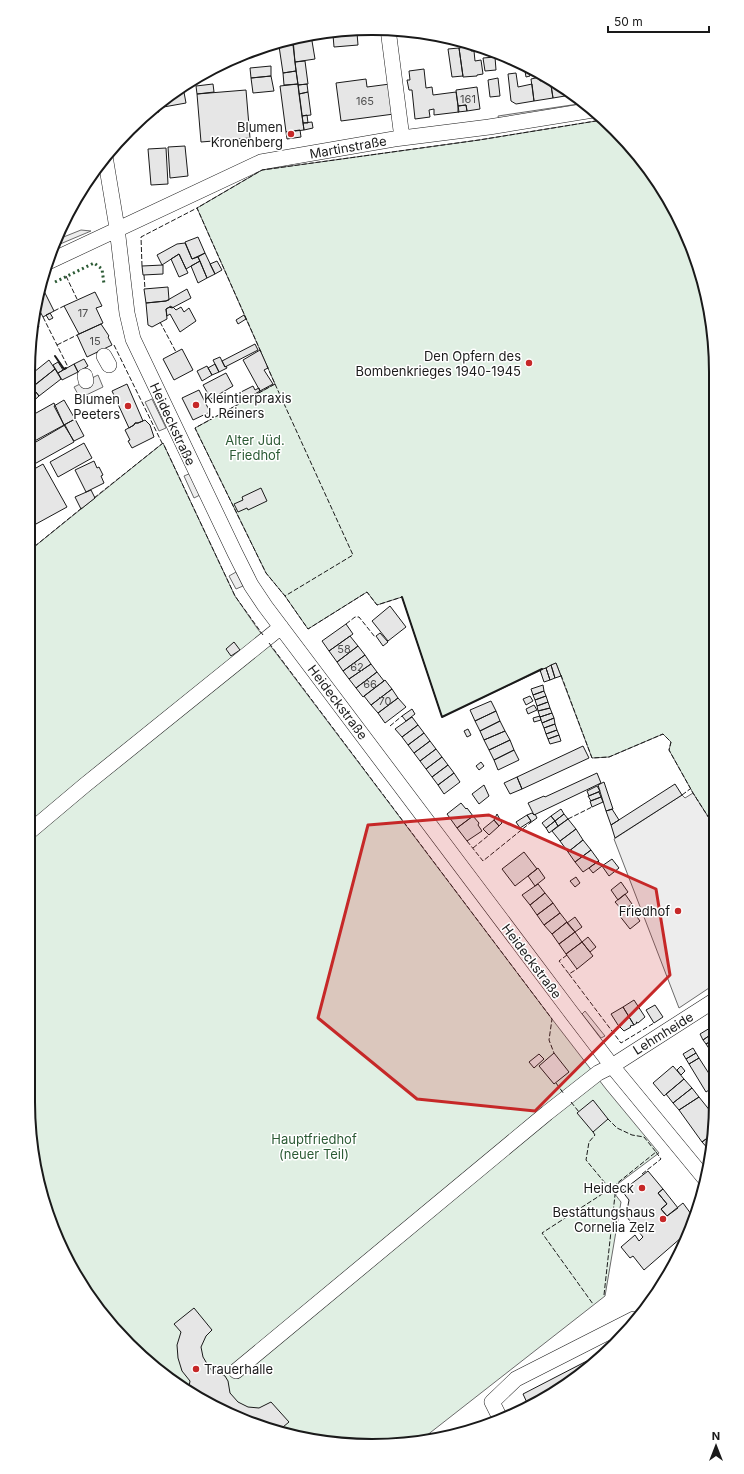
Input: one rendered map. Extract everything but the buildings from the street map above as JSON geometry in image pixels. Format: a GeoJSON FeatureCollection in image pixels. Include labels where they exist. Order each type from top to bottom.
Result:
{"type":"FeatureCollection","features":[{"type":"Feature","properties":{"kind":"street"},"geometry":{"type":"LineString","coordinates":[[389,36],[402,138]]}},
{"type":"Feature","properties":{"kind":"street","name":"Martinstraße"},"geometry":{"type":"LineString","coordinates":[[55,259],[117,228],[261,162],[402,138],[490,127],[585,111]]}},
{"type":"Feature","properties":{"kind":"street","name":"Heideckstraße"},"geometry":{"type":"LineString","coordinates":[[107,165],[117,228],[127,313],[133,339],[245,574],[260,599],[612,1066],[701,1174]]}},
{"type":"Feature","properties":{"kind":"street"},"geometry":{"type":"LineString","coordinates":[[35,827],[96,775],[281,627]]}},
{"type":"Feature","properties":{"kind":"street","name":"Lehmheide"},"geometry":{"type":"LineString","coordinates":[[236,1371],[547,1113],[598,1073],[612,1066],[709,1004]]}},
{"type":"Feature","properties":{"kind":"street"},"geometry":{"type":"LineString","coordinates":[[498,1414],[492,1402],[516,1379],[626,1323]]}},
{"type":"Feature","properties":{"kind":"highlighted area"},"geometry":{"type":"Polygon","coordinates":[[[489,815],[656,889],[670,975],[535,1111],[417,1099],[318,1018],[368,825],[489,815]]]}},
{"type":"Feature","properties":{"kind":"green space","name":"Alter Jüd. Friedhof"},"geometry":{"type":"Polygon","coordinates":[[[596,121],[625,150],[652,185],[674,223],[691,264],[703,306],[709,372],[709,818],[669,750],[671,742],[663,734],[609,757],[592,758],[556,663],[442,717],[402,597],[377,605],[367,592],[308,629],[285,596],[266,573],[195,428],[275,384],[197,208],[262,170],[479,140],[596,121]]]}},
{"type":"Feature","properties":{"kind":"green space","name":"Hauptfriedhof (neuer Teil)"},"geometry":{"type":"Polygon","coordinates":[[[163,443],[235,596],[257,628],[552,1019],[606,1089],[659,1153],[611,1189],[621,1202],[605,1296],[428,1434],[372,1439],[306,1433],[264,1421],[203,1394],[167,1369],[150,1355],[119,1324],[92,1289],[80,1270],[61,1231],[46,1189],[41,1168],[35,1102],[35,546],[163,443]]]}},
{"type":"Feature","properties":{"kind":"shaded area"},"geometry":{"type":"Polygon","coordinates":[[[576,104],[580,107],[499,120],[498,116],[576,104]]]}},
{"type":"Feature","properties":{"kind":"shaded area"},"geometry":{"type":"Polygon","coordinates":[[[81,230],[91,231],[61,244],[64,237],[81,230]]]}},
{"type":"Feature","properties":{"kind":"shaded area"},"geometry":{"type":"Polygon","coordinates":[[[98,375],[103,387],[80,398],[74,387],[98,375]]]}},
{"type":"Feature","properties":{"kind":"shaded area"},"geometry":{"type":"Polygon","coordinates":[[[152,399],[166,428],[159,431],[145,402],[152,399]]]}},
{"type":"Feature","properties":{"kind":"shaded area"},"geometry":{"type":"Polygon","coordinates":[[[191,473],[202,494],[194,498],[184,476],[191,473]]]}},
{"type":"Feature","properties":{"kind":"shaded area"},"geometry":{"type":"Polygon","coordinates":[[[236,572],[243,586],[236,589],[229,576],[236,572]]]}},
{"type":"Feature","properties":{"kind":"shaded area","name":"Friedhof"},"geometry":{"type":"Polygon","coordinates":[[[693,793],[709,818],[709,988],[679,1008],[614,839],[682,795],[685,798],[693,793]]]}},
{"type":"Feature","properties":{"kind":"shaded area"},"geometry":{"type":"Polygon","coordinates":[[[585,1011],[605,1036],[601,1038],[582,1014],[585,1011]]]}},
{"type":"Feature","properties":{"kind":"hedge"},"geometry":{"type":"LineString","coordinates":[[55,282],[94,263],[102,269],[104,284]]}},
{"type":"Feature","properties":{"kind":"fence"},"geometry":{"type":"LineString","coordinates":[[261,352],[197,208],[262,170],[479,140],[596,121]]}},
{"type":"Feature","properties":{"kind":"fence"},"geometry":{"type":"LineString","coordinates":[[142,266],[141,237],[197,208]]}},
{"type":"Feature","properties":{"kind":"fence"},"geometry":{"type":"LineString","coordinates":[[144,275],[145,289]]}},
{"type":"Feature","properties":{"kind":"fence"},"geometry":{"type":"LineString","coordinates":[[66,276],[77,299]]}},
{"type":"Feature","properties":{"kind":"fence"},"geometry":{"type":"LineString","coordinates":[[54,311],[64,306]]}},
{"type":"Feature","properties":{"kind":"fence"},"geometry":{"type":"LineString","coordinates":[[43,317],[68,367]]}},
{"type":"Feature","properties":{"kind":"fence"},"geometry":{"type":"LineString","coordinates":[[160,322],[176,352]]}},
{"type":"Feature","properties":{"kind":"fence"},"geometry":{"type":"LineString","coordinates":[[57,345],[77,335]]}},
{"type":"Feature","properties":{"kind":"fence"},"geometry":{"type":"LineString","coordinates":[[114,345],[162,443]]}},
{"type":"Feature","properties":{"kind":"fence"},"geometry":{"type":"LineString","coordinates":[[246,400],[275,384],[267,366]]}},
{"type":"Feature","properties":{"kind":"fence"},"geometry":{"type":"LineString","coordinates":[[275,384],[353,555],[285,596]]}},
{"type":"Feature","properties":{"kind":"fence"},"geometry":{"type":"LineString","coordinates":[[239,404],[195,428],[266,573],[285,596],[308,629],[367,592],[377,605],[402,597]]}},
{"type":"Feature","properties":{"kind":"fence"},"geometry":{"type":"LineString","coordinates":[[94,498],[163,443],[235,596],[263,635]]}},
{"type":"Feature","properties":{"kind":"fence"},"geometry":{"type":"LineString","coordinates":[[35,546],[83,507]]}},
{"type":"Feature","properties":{"kind":"fence"},"geometry":{"type":"LineString","coordinates":[[346,624],[355,617],[359,617],[375,637]]}},
{"type":"Feature","properties":{"kind":"fence"},"geometry":{"type":"LineString","coordinates":[[269,643],[552,1019],[549,1040],[554,1053]]}},
{"type":"Feature","properties":{"kind":"fence"},"geometry":{"type":"LineString","coordinates":[[561,675],[592,758],[609,757],[663,734],[671,742],[669,750],[709,818]]}},
{"type":"Feature","properties":{"kind":"fence"},"geometry":{"type":"LineString","coordinates":[[390,726],[402,716]]}},
{"type":"Feature","properties":{"kind":"fence"},"geometry":{"type":"LineString","coordinates":[[682,795],[690,789]]}},
{"type":"Feature","properties":{"kind":"fence"},"geometry":{"type":"LineString","coordinates":[[568,819],[592,807]]}},
{"type":"Feature","properties":{"kind":"fence"},"geometry":{"type":"LineString","coordinates":[[467,841],[483,861],[530,823]]}},
{"type":"Feature","properties":{"kind":"fence"},"geometry":{"type":"LineString","coordinates":[[473,848],[489,835]]}},
{"type":"Feature","properties":{"kind":"fence"},"geometry":{"type":"LineString","coordinates":[[567,955],[559,961],[569,974],[577,969]]}},
{"type":"Feature","properties":{"kind":"fence"},"geometry":{"type":"LineString","coordinates":[[569,974],[621,1043],[654,1023]]}},
{"type":"Feature","properties":{"kind":"fence"},"geometry":{"type":"LineString","coordinates":[[556,1083],[564,1094]]}},
{"type":"Feature","properties":{"kind":"fence"},"geometry":{"type":"LineString","coordinates":[[571,1102],[579,1112]]}},
{"type":"Feature","properties":{"kind":"fence"},"geometry":{"type":"LineString","coordinates":[[604,1295],[615,1195],[610,1189],[656,1152],[644,1137],[632,1135],[617,1128],[608,1119]]}},
{"type":"Feature","properties":{"kind":"fence"},"geometry":{"type":"LineString","coordinates":[[593,1132],[595,1135],[589,1142],[586,1160],[610,1189],[542,1233],[593,1304]]}},
{"type":"Feature","properties":{"kind":"fence"},"geometry":{"type":"LineString","coordinates":[[642,1174],[661,1159],[656,1152]]}},
{"type":"Feature","properties":{"kind":"fence"},"geometry":{"type":"LineString","coordinates":[[615,1195],[623,1189]]}},
{"type":"Feature","properties":{"kind":"wall"},"geometry":{"type":"LineString","coordinates":[[55,356],[64,369],[66,368]]}},
{"type":"Feature","properties":{"kind":"wall"},"geometry":{"type":"LineString","coordinates":[[402,597],[442,717],[542,669]]}},
{"type":"Feature","properties":{"kind":"place","name":"Blumen Kronenberg"},"geometry":{"type":"Point","coordinates":[291,134]}},
{"type":"Feature","properties":{"kind":"place","name":"Den Opfern des Bombenkrieges 1940-1945"},"geometry":{"type":"Point","coordinates":[529,363]}},
{"type":"Feature","properties":{"kind":"place","name":"Kleintierpraxis J. Reiners"},"geometry":{"type":"Point","coordinates":[196,405]}},
{"type":"Feature","properties":{"kind":"place","name":"Blumen Peeters"},"geometry":{"type":"Point","coordinates":[128,406]}},
{"type":"Feature","properties":{"kind":"place","name":"Friedhof"},"geometry":{"type":"Point","coordinates":[678,911]}},
{"type":"Feature","properties":{"kind":"place","name":"Heideck"},"geometry":{"type":"Point","coordinates":[642,1188]}},
{"type":"Feature","properties":{"kind":"place","name":"Bestattungshaus Cornelia Zelz"},"geometry":{"type":"Point","coordinates":[663,1219]}},
{"type":"Feature","properties":{"kind":"place","name":"Trauerhalle"},"geometry":{"type":"Point","coordinates":[196,1369]}}]}
